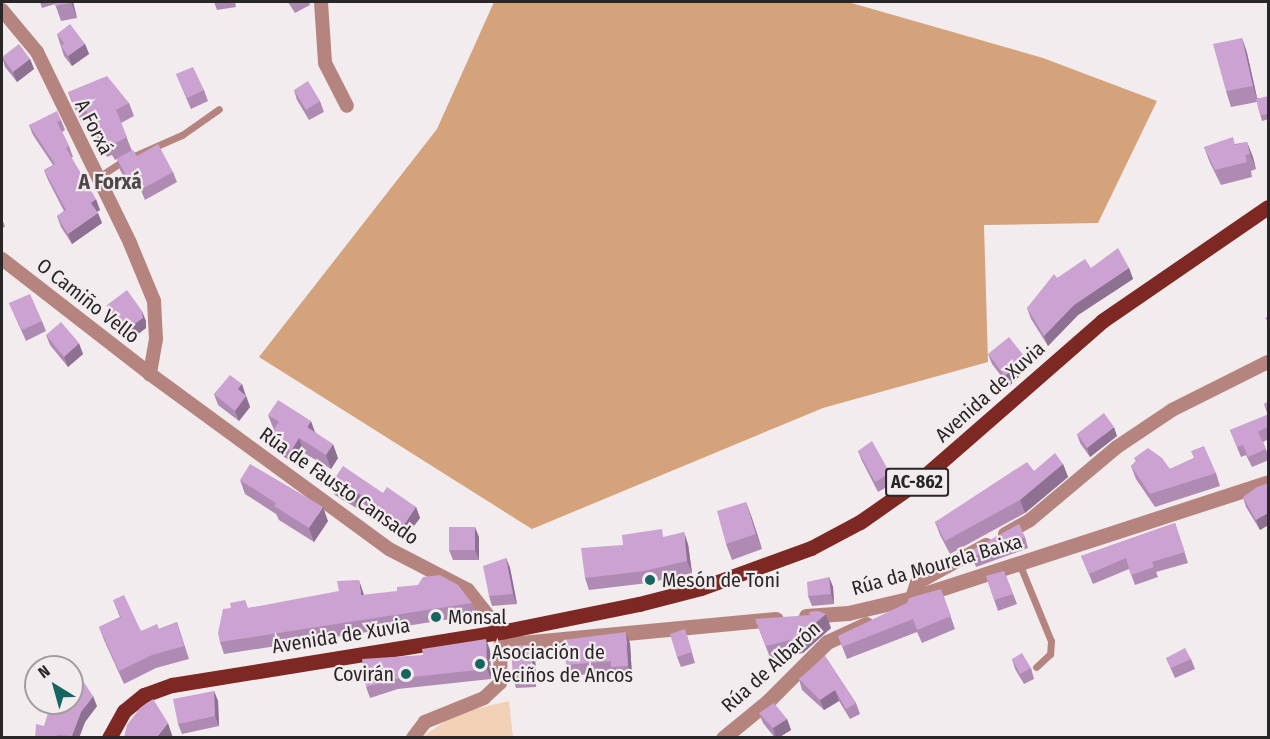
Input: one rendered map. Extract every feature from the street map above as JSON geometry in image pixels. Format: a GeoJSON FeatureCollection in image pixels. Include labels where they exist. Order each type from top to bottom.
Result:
{"type":"FeatureCollection","features":[{"type":"Feature","properties":{"kind":"main road","name":"Avenida de Xuvia"},"geometry":{"type":"LineString","coordinates":[[109,738],[131,705],[144,695],[172,685],[501,632],[701,588],[781,561],[841,533],[884,506],[954,453],[1102,321],[1269,207]]}},
{"type":"Feature","properties":{"kind":"street"},"geometry":{"type":"LineString","coordinates":[[321,2],[325,63],[347,106]]}},
{"type":"Feature","properties":{"kind":"street","name":"A Forxá"},"geometry":{"type":"LineString","coordinates":[[2,10],[36,52],[154,301],[156,339],[150,374]]}},
{"type":"Feature","properties":{"kind":"street","name":"O Camiño Vello"},"geometry":{"type":"LineString","coordinates":[[2,259],[150,374]]}},
{"type":"Feature","properties":{"kind":"street"},"geometry":{"type":"LineString","coordinates":[[912,598],[917,583],[1030,520],[1117,447],[1163,416],[1269,362]]}},
{"type":"Feature","properties":{"kind":"street","name":"Rúa de Fausto Cansado"},"geometry":{"type":"LineString","coordinates":[[150,374],[389,549],[468,590],[501,632]]}},
{"type":"Feature","properties":{"kind":"street","name":"Rúa da Mourela Baixa"},"geometry":{"type":"LineString","coordinates":[[501,632],[521,643],[848,613],[912,598],[1269,482]]}},
{"type":"Feature","properties":{"kind":"street","name":"Rúa de Albarón"},"geometry":{"type":"LineString","coordinates":[[723,738],[768,701],[827,642],[897,612],[912,598]]}},
{"type":"Feature","properties":{"kind":"street"},"geometry":{"type":"LineString","coordinates":[[413,738],[425,722],[495,689],[502,674],[501,632]]}},
{"type":"Feature","properties":{"kind":"lane"},"geometry":{"type":"LineString","coordinates":[[97,178],[125,160],[182,135],[219,109]]}},
{"type":"Feature","properties":{"kind":"lane"},"geometry":{"type":"LineString","coordinates":[[1019,563],[1051,641],[1050,654],[1036,667]]}},
{"type":"Feature","properties":{"kind":"shaded area"},"geometry":{"type":"Polygon","coordinates":[[[494,2],[848,2],[1043,58],[1157,101],[1098,223],[984,225],[988,362],[823,408],[532,529],[259,357],[437,129],[494,2]]]}},
{"type":"Feature","properties":{"kind":"shaded area"},"geometry":{"type":"Polygon","coordinates":[[[509,701],[513,737],[421,738],[457,713],[509,701]]]}},
{"type":"Feature","properties":{"kind":"building"},"geometry":{"type":"Polygon","coordinates":[[[54,2],[71,2],[71,3],[55,6],[54,2]]]}},
{"type":"Feature","properties":{"kind":"building"},"geometry":{"type":"Polygon","coordinates":[[[70,24],[85,44],[68,56],[61,46],[64,43],[57,34],[70,24]]]}},
{"type":"Feature","properties":{"kind":"building"},"geometry":{"type":"Polygon","coordinates":[[[1242,38],[1253,86],[1226,91],[1213,44],[1242,38]]]}},
{"type":"Feature","properties":{"kind":"building"},"geometry":{"type":"Polygon","coordinates":[[[19,44],[30,59],[13,72],[2,57],[19,44]]]}},
{"type":"Feature","properties":{"kind":"building"},"geometry":{"type":"Polygon","coordinates":[[[193,67],[204,90],[187,98],[176,74],[193,67]]]}},
{"type":"Feature","properties":{"kind":"building"},"geometry":{"type":"Polygon","coordinates":[[[107,76],[129,103],[116,110],[127,137],[110,146],[107,141],[102,144],[84,106],[77,109],[68,92],[107,76]]]}},
{"type":"Feature","properties":{"kind":"building"},"geometry":{"type":"Polygon","coordinates":[[[308,81],[320,101],[306,110],[294,90],[308,81]]]}},
{"type":"Feature","properties":{"kind":"building"},"geometry":{"type":"Polygon","coordinates":[[[1268,96],[1269,114],[1260,115],[1256,99],[1268,96]]]}},
{"type":"Feature","properties":{"kind":"building"},"geometry":{"type":"Polygon","coordinates":[[[57,111],[61,120],[57,122],[69,146],[66,148],[96,199],[91,203],[98,213],[68,234],[57,216],[66,210],[44,170],[55,164],[29,125],[57,111]]]}},
{"type":"Feature","properties":{"kind":"building"},"geometry":{"type":"Polygon","coordinates":[[[1233,137],[1235,145],[1247,142],[1250,154],[1245,155],[1247,162],[1215,170],[1204,147],[1233,137]]]}},
{"type":"Feature","properties":{"kind":"building"},"geometry":{"type":"Polygon","coordinates":[[[158,144],[173,172],[142,189],[134,173],[127,177],[117,159],[133,150],[137,156],[158,144]]]}},
{"type":"Feature","properties":{"kind":"building"},"geometry":{"type":"Polygon","coordinates":[[[1118,248],[1129,268],[1074,305],[1044,336],[1027,308],[1054,274],[1057,278],[1085,259],[1091,268],[1118,248]]]}},
{"type":"Feature","properties":{"kind":"building"},"geometry":{"type":"Polygon","coordinates":[[[127,290],[142,311],[143,318],[126,330],[107,305],[127,290]]]}},
{"type":"Feature","properties":{"kind":"building"},"geometry":{"type":"Polygon","coordinates":[[[30,294],[42,321],[22,330],[9,303],[30,294]]]}},
{"type":"Feature","properties":{"kind":"building"},"geometry":{"type":"Polygon","coordinates":[[[61,322],[79,343],[64,357],[46,335],[61,322]]]}},
{"type":"Feature","properties":{"kind":"building"},"geometry":{"type":"Polygon","coordinates":[[[1009,337],[1024,356],[1015,362],[1017,365],[1005,376],[988,354],[1009,337]]]}},
{"type":"Feature","properties":{"kind":"building"},"geometry":{"type":"Polygon","coordinates":[[[230,375],[242,384],[238,389],[246,396],[235,411],[214,394],[230,375]]]}},
{"type":"Feature","properties":{"kind":"building"},"geometry":{"type":"Polygon","coordinates":[[[278,400],[311,421],[307,427],[333,444],[326,455],[299,438],[291,451],[269,436],[279,422],[268,415],[278,400]]]}},
{"type":"Feature","properties":{"kind":"building"},"geometry":{"type":"Polygon","coordinates":[[[1269,401],[1269,412],[1264,404],[1269,401]]]}},
{"type":"Feature","properties":{"kind":"building"},"geometry":{"type":"Polygon","coordinates":[[[1104,413],[1114,427],[1087,448],[1077,434],[1104,413]]]}},
{"type":"Feature","properties":{"kind":"building"},"geometry":{"type":"Polygon","coordinates":[[[1269,414],[1269,426],[1258,432],[1266,449],[1248,457],[1243,445],[1237,447],[1230,430],[1269,414]]]}},
{"type":"Feature","properties":{"kind":"building"},"geometry":{"type":"Polygon","coordinates":[[[872,441],[890,473],[875,482],[858,451],[872,441]]]}},
{"type":"Feature","properties":{"kind":"building"},"geometry":{"type":"Polygon","coordinates":[[[1204,446],[1216,473],[1150,494],[1131,466],[1137,461],[1134,458],[1148,448],[1162,458],[1170,469],[1194,458],[1191,451],[1204,446]]]}},
{"type":"Feature","properties":{"kind":"building"},"geometry":{"type":"Polygon","coordinates":[[[1055,453],[1063,464],[1020,500],[945,541],[935,522],[1027,462],[1034,471],[1055,453]]]}},
{"type":"Feature","properties":{"kind":"building"},"geometry":{"type":"Polygon","coordinates":[[[250,464],[323,507],[309,528],[274,506],[276,503],[240,480],[250,464]]]}},
{"type":"Feature","properties":{"kind":"building"},"geometry":{"type":"Polygon","coordinates":[[[343,466],[383,493],[387,487],[416,507],[404,525],[358,493],[354,499],[331,484],[343,466]]]}},
{"type":"Feature","properties":{"kind":"building"},"geometry":{"type":"Polygon","coordinates":[[[1269,483],[1269,512],[1256,520],[1243,497],[1257,487],[1269,483]]]}},
{"type":"Feature","properties":{"kind":"building"},"geometry":{"type":"Polygon","coordinates":[[[746,502],[756,534],[726,544],[717,511],[746,502]]]}},
{"type":"Feature","properties":{"kind":"building"},"geometry":{"type":"Polygon","coordinates":[[[1175,523],[1185,552],[1152,562],[1154,567],[1131,575],[1126,558],[1089,574],[1081,556],[1175,523]]]}},
{"type":"Feature","properties":{"kind":"building"},"geometry":{"type":"Polygon","coordinates":[[[1019,524],[1025,537],[972,557],[970,551],[1019,524]]]}},
{"type":"Feature","properties":{"kind":"building"},"geometry":{"type":"Polygon","coordinates":[[[449,527],[475,527],[475,550],[449,550],[449,527]]]}},
{"type":"Feature","properties":{"kind":"building"},"geometry":{"type":"Polygon","coordinates":[[[662,529],[663,537],[684,532],[687,561],[644,571],[585,578],[581,548],[623,545],[622,535],[662,529]]]}},
{"type":"Feature","properties":{"kind":"building"},"geometry":{"type":"Polygon","coordinates":[[[506,558],[513,594],[489,596],[483,566],[506,558]]]}},
{"type":"Feature","properties":{"kind":"building"},"geometry":{"type":"Polygon","coordinates":[[[1004,571],[1013,594],[994,600],[986,576],[1004,571]]]}},
{"type":"Feature","properties":{"kind":"building"},"geometry":{"type":"Polygon","coordinates":[[[440,575],[458,585],[472,603],[220,642],[218,633],[223,609],[231,608],[230,603],[245,600],[248,608],[339,591],[337,581],[359,580],[361,595],[397,591],[397,587],[418,585],[423,577],[440,575]]]}},
{"type":"Feature","properties":{"kind":"building"},"geometry":{"type":"Polygon","coordinates":[[[829,577],[831,594],[808,596],[807,582],[829,577]]]}},
{"type":"Feature","properties":{"kind":"building"},"geometry":{"type":"Polygon","coordinates":[[[941,589],[951,616],[917,630],[913,619],[842,647],[838,636],[907,603],[909,598],[941,589]]]}},
{"type":"Feature","properties":{"kind":"building"},"geometry":{"type":"Polygon","coordinates":[[[124,595],[141,631],[157,624],[159,629],[177,622],[184,646],[152,655],[119,671],[99,627],[121,617],[113,600],[124,595]]]}},
{"type":"Feature","properties":{"kind":"building"},"geometry":{"type":"Polygon","coordinates":[[[818,611],[826,614],[798,638],[766,646],[755,619],[810,615],[809,612],[818,611]]]}},
{"type":"Feature","properties":{"kind":"building"},"geometry":{"type":"Polygon","coordinates":[[[685,629],[692,652],[677,657],[670,634],[685,629]]]}},
{"type":"Feature","properties":{"kind":"building"},"geometry":{"type":"Polygon","coordinates":[[[626,632],[628,666],[611,667],[611,661],[566,665],[563,640],[626,632]]]}},
{"type":"Feature","properties":{"kind":"building"},"geometry":{"type":"Polygon","coordinates":[[[486,639],[487,669],[394,679],[366,687],[362,659],[423,655],[422,649],[486,639]]]}},
{"type":"Feature","properties":{"kind":"building"},"geometry":{"type":"Polygon","coordinates":[[[531,645],[533,677],[513,678],[511,646],[531,645]]]}},
{"type":"Feature","properties":{"kind":"building"},"geometry":{"type":"Polygon","coordinates":[[[1185,648],[1191,659],[1171,668],[1166,658],[1185,648]]]}},
{"type":"Feature","properties":{"kind":"building"},"geometry":{"type":"Polygon","coordinates":[[[1022,653],[1031,668],[1020,674],[1012,659],[1022,653]]]}},
{"type":"Feature","properties":{"kind":"building"},"geometry":{"type":"Polygon","coordinates":[[[825,656],[856,703],[846,709],[835,690],[820,700],[799,679],[825,656]]]}},
{"type":"Feature","properties":{"kind":"building"},"geometry":{"type":"Polygon","coordinates":[[[84,682],[93,696],[84,708],[84,682]]]}},
{"type":"Feature","properties":{"kind":"building"},"geometry":{"type":"Polygon","coordinates":[[[214,691],[215,716],[178,724],[173,699],[214,691]]]}},
{"type":"Feature","properties":{"kind":"building"},"geometry":{"type":"Polygon","coordinates":[[[153,699],[168,723],[156,738],[124,738],[127,725],[140,708],[153,699]]]}},
{"type":"Feature","properties":{"kind":"building"},"geometry":{"type":"Polygon","coordinates":[[[774,703],[787,719],[773,728],[759,713],[774,703]]]}},
{"type":"Feature","properties":{"kind":"building"},"geometry":{"type":"Polygon","coordinates":[[[47,715],[80,715],[72,736],[57,735],[58,738],[35,738],[36,724],[44,726],[47,715]]]}},
{"type":"Feature","properties":{"kind":"place","name":"Mesón de Toni"},"geometry":{"type":"Point","coordinates":[650,580]}},
{"type":"Feature","properties":{"kind":"place","name":"Monsal"},"geometry":{"type":"Point","coordinates":[436,617]}},
{"type":"Feature","properties":{"kind":"place","name":"Asociación de Veciños de Ancos"},"geometry":{"type":"Point","coordinates":[480,664]}},
{"type":"Feature","properties":{"kind":"place","name":"Covirán"},"geometry":{"type":"Point","coordinates":[406,674]}},
{"type":"Feature","properties":{"kind":"district","name":"A Forxá"},"geometry":{"type":"Point","coordinates":[110,182]}}]}
